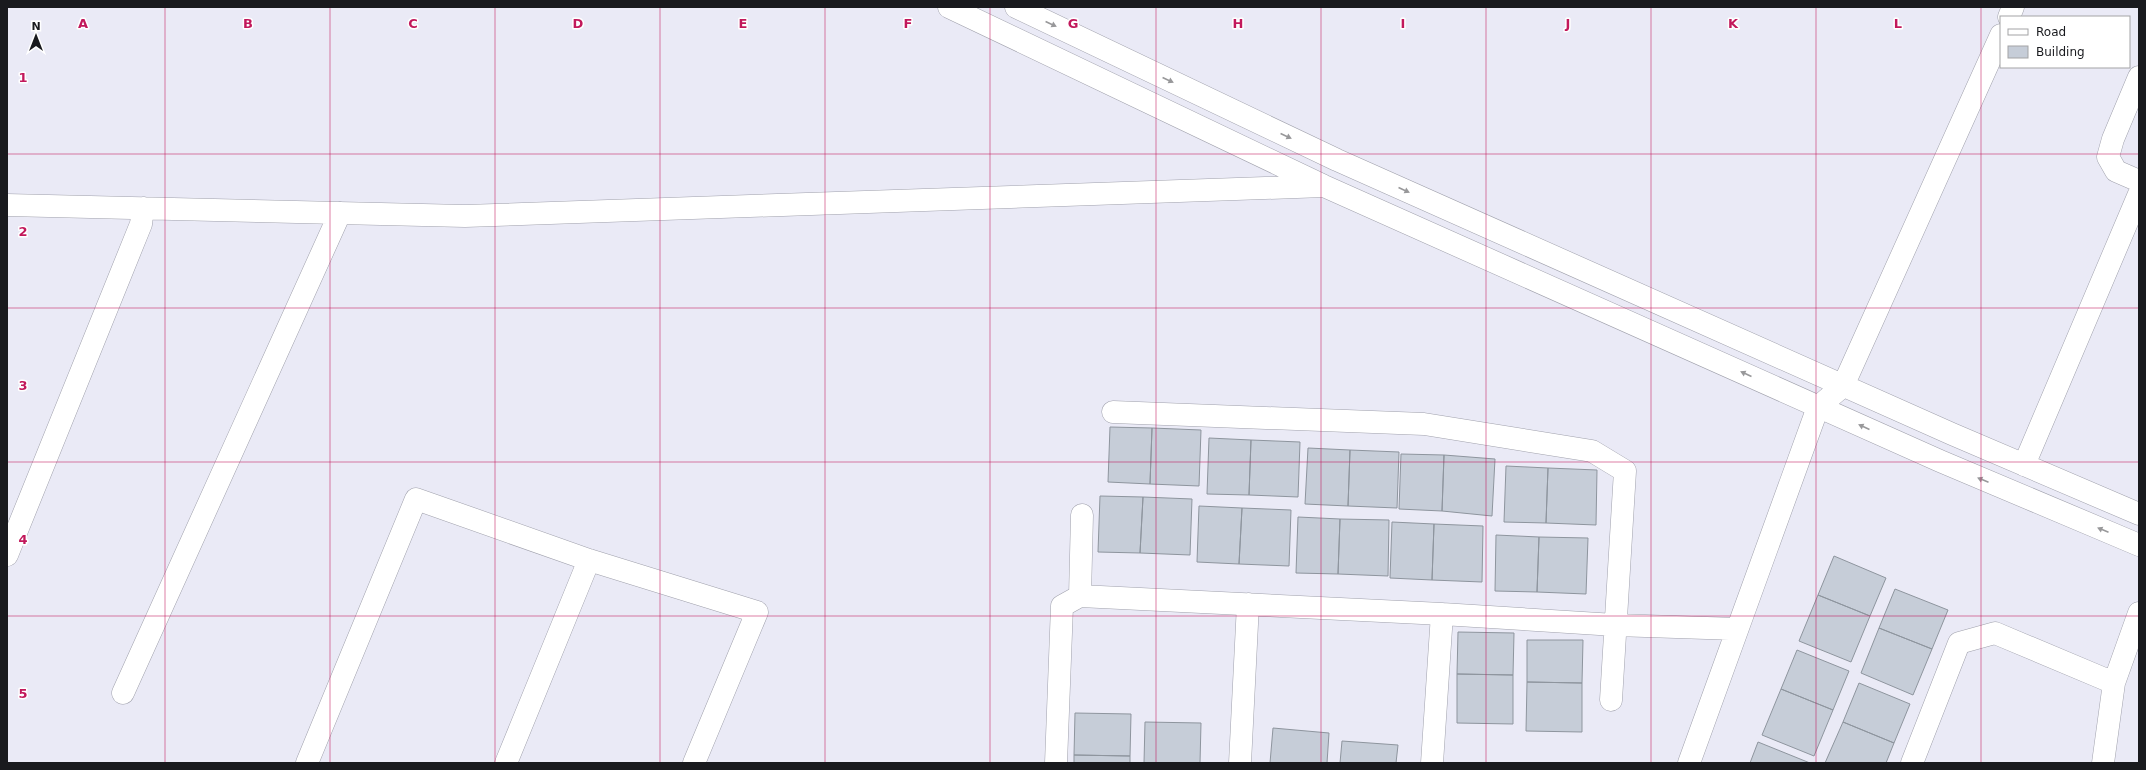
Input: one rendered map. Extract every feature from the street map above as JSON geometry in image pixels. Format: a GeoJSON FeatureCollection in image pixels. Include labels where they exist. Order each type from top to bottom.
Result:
{"type":"FeatureCollection","features":[{"type":"Feature","properties":{"kind":"street"},"geometry":{"type":"LineString","coordinates":[[948,7],[1324,186],[1940,461],[2139,545]]}},
{"type":"Feature","properties":{"kind":"street"},"geometry":{"type":"LineString","coordinates":[[1016,7],[1337,160],[1843,386],[2139,514]]}},
{"type":"Feature","properties":{"kind":"street"},"geometry":{"type":"LineString","coordinates":[[1689,763],[1818,407],[1843,386],[2000,37]]}},
{"type":"Feature","properties":{"kind":"street"},"geometry":{"type":"LineString","coordinates":[[2139,77],[2113,139],[2108,157],[2116,171],[2139,181]]}},
{"type":"Feature","properties":{"kind":"street"},"geometry":{"type":"LineString","coordinates":[[7,204],[465,216],[1324,186]]}},
{"type":"Feature","properties":{"kind":"street"},"geometry":{"type":"LineString","coordinates":[[2024,465],[2139,194]]}},
{"type":"Feature","properties":{"kind":"street"},"geometry":{"type":"LineString","coordinates":[[7,555],[141,224],[143,208]]}},
{"type":"Feature","properties":{"kind":"street"},"geometry":{"type":"LineString","coordinates":[[123,693],[340,213]]}},
{"type":"Feature","properties":{"kind":"street"},"geometry":{"type":"LineString","coordinates":[[1113,412],[1424,424],[1592,451],[1625,471],[1611,700]]}},
{"type":"Feature","properties":{"kind":"street"},"geometry":{"type":"LineString","coordinates":[[307,763],[416,499],[589,560],[757,612],[694,763]]}},
{"type":"Feature","properties":{"kind":"street"},"geometry":{"type":"LineString","coordinates":[[1080,596],[1082,516]]}},
{"type":"Feature","properties":{"kind":"street"},"geometry":{"type":"LineString","coordinates":[[506,763],[589,560]]}},
{"type":"Feature","properties":{"kind":"street"},"geometry":{"type":"LineString","coordinates":[[1056,763],[1062,606],[1080,596],[1442,614],[1615,625],[1738,629]]}},
{"type":"Feature","properties":{"kind":"street"},"geometry":{"type":"LineString","coordinates":[[1240,763],[1248,604]]}},
{"type":"Feature","properties":{"kind":"street"},"geometry":{"type":"LineString","coordinates":[[2103,763],[2114,682],[2139,613]]}},
{"type":"Feature","properties":{"kind":"street"},"geometry":{"type":"LineString","coordinates":[[1432,763],[1442,614]]}},
{"type":"Feature","properties":{"kind":"street"},"geometry":{"type":"LineString","coordinates":[[1912,763],[1959,643],[1995,633],[2114,682]]}},
{"type":"Feature","properties":{"kind":"building"},"geometry":{"type":"Polygon","coordinates":[[[1110,427],[1152,428],[1150,484],[1108,482],[1110,427]]]}},
{"type":"Feature","properties":{"kind":"building"},"geometry":{"type":"Polygon","coordinates":[[[1152,428],[1201,430],[1199,486],[1150,484],[1152,428]]]}},
{"type":"Feature","properties":{"kind":"building"},"geometry":{"type":"Polygon","coordinates":[[[1209,438],[1251,440],[1249,495],[1207,494],[1209,438]]]}},
{"type":"Feature","properties":{"kind":"building"},"geometry":{"type":"Polygon","coordinates":[[[1251,440],[1300,442],[1298,497],[1249,495],[1251,440]]]}},
{"type":"Feature","properties":{"kind":"building"},"geometry":{"type":"Polygon","coordinates":[[[1308,448],[1350,450],[1348,506],[1305,504],[1308,448]]]}},
{"type":"Feature","properties":{"kind":"building"},"geometry":{"type":"Polygon","coordinates":[[[1350,450],[1399,452],[1397,508],[1348,506],[1350,450]]]}},
{"type":"Feature","properties":{"kind":"building"},"geometry":{"type":"Polygon","coordinates":[[[1401,454],[1444,455],[1442,511],[1399,509],[1401,454]]]}},
{"type":"Feature","properties":{"kind":"building"},"geometry":{"type":"Polygon","coordinates":[[[1444,455],[1495,459],[1492,516],[1442,511],[1444,455]]]}},
{"type":"Feature","properties":{"kind":"building"},"geometry":{"type":"Polygon","coordinates":[[[1506,466],[1548,468],[1546,523],[1504,522],[1506,466]]]}},
{"type":"Feature","properties":{"kind":"building"},"geometry":{"type":"Polygon","coordinates":[[[1548,468],[1597,470],[1596,525],[1546,523],[1548,468]]]}},
{"type":"Feature","properties":{"kind":"building"},"geometry":{"type":"Polygon","coordinates":[[[1100,496],[1143,497],[1140,553],[1098,552],[1100,496]]]}},
{"type":"Feature","properties":{"kind":"building"},"geometry":{"type":"Polygon","coordinates":[[[1143,497],[1192,499],[1190,555],[1140,553],[1143,497]]]}},
{"type":"Feature","properties":{"kind":"building"},"geometry":{"type":"Polygon","coordinates":[[[1199,506],[1242,508],[1239,564],[1197,562],[1199,506]]]}},
{"type":"Feature","properties":{"kind":"building"},"geometry":{"type":"Polygon","coordinates":[[[1242,508],[1291,510],[1289,566],[1239,564],[1242,508]]]}},
{"type":"Feature","properties":{"kind":"building"},"geometry":{"type":"Polygon","coordinates":[[[1298,517],[1340,519],[1338,574],[1296,573],[1298,517]]]}},
{"type":"Feature","properties":{"kind":"building"},"geometry":{"type":"Polygon","coordinates":[[[1340,519],[1389,520],[1388,576],[1338,574],[1340,519]]]}},
{"type":"Feature","properties":{"kind":"building"},"geometry":{"type":"Polygon","coordinates":[[[1392,522],[1434,524],[1432,580],[1390,578],[1392,522]]]}},
{"type":"Feature","properties":{"kind":"building"},"geometry":{"type":"Polygon","coordinates":[[[1434,524],[1483,526],[1482,582],[1432,580],[1434,524]]]}},
{"type":"Feature","properties":{"kind":"building"},"geometry":{"type":"Polygon","coordinates":[[[1496,535],[1539,537],[1537,592],[1495,591],[1496,535]]]}},
{"type":"Feature","properties":{"kind":"building"},"geometry":{"type":"Polygon","coordinates":[[[1539,537],[1588,538],[1586,594],[1537,592],[1539,537]]]}},
{"type":"Feature","properties":{"kind":"building"},"geometry":{"type":"Polygon","coordinates":[[[1834,556],[1886,578],[1870,616],[1818,595],[1834,556]]]}},
{"type":"Feature","properties":{"kind":"building"},"geometry":{"type":"Polygon","coordinates":[[[1895,589],[1948,610],[1932,649],[1879,628],[1895,589]]]}},
{"type":"Feature","properties":{"kind":"building"},"geometry":{"type":"Polygon","coordinates":[[[1818,595],[1870,616],[1851,662],[1799,641],[1818,595]]]}},
{"type":"Feature","properties":{"kind":"building"},"geometry":{"type":"Polygon","coordinates":[[[1879,628],[1932,649],[1913,695],[1861,673],[1879,628]]]}},
{"type":"Feature","properties":{"kind":"building"},"geometry":{"type":"Polygon","coordinates":[[[1458,632],[1514,633],[1513,675],[1457,674],[1458,632]]]}},
{"type":"Feature","properties":{"kind":"building"},"geometry":{"type":"Polygon","coordinates":[[[1527,640],[1583,640],[1582,683],[1527,682],[1527,640]]]}},
{"type":"Feature","properties":{"kind":"building"},"geometry":{"type":"Polygon","coordinates":[[[1797,650],[1849,671],[1833,710],[1781,689],[1797,650]]]}},
{"type":"Feature","properties":{"kind":"building"},"geometry":{"type":"Polygon","coordinates":[[[1457,674],[1513,675],[1513,724],[1457,723],[1457,674]]]}},
{"type":"Feature","properties":{"kind":"building"},"geometry":{"type":"Polygon","coordinates":[[[1527,682],[1582,683],[1582,732],[1526,731],[1527,682]]]}},
{"type":"Feature","properties":{"kind":"building"},"geometry":{"type":"Polygon","coordinates":[[[1859,683],[1910,704],[1894,743],[1843,722],[1859,683]]]}},
{"type":"Feature","properties":{"kind":"building"},"geometry":{"type":"Polygon","coordinates":[[[1781,689],[1833,710],[1814,756],[1762,735],[1781,689]]]}},
{"type":"Feature","properties":{"kind":"building"},"geometry":{"type":"Polygon","coordinates":[[[1075,713],[1131,714],[1130,756],[1074,755],[1075,713]]]}},
{"type":"Feature","properties":{"kind":"building"},"geometry":{"type":"Polygon","coordinates":[[[1145,722],[1201,723],[1200,763],[1144,763],[1145,722]]]}},
{"type":"Feature","properties":{"kind":"building"},"geometry":{"type":"Polygon","coordinates":[[[1843,722],[1894,743],[1886,763],[1825,763],[1843,722]]]}},
{"type":"Feature","properties":{"kind":"building"},"geometry":{"type":"Polygon","coordinates":[[[1273,728],[1329,733],[1327,763],[1270,763],[1273,728]]]}},
{"type":"Feature","properties":{"kind":"building"},"geometry":{"type":"Polygon","coordinates":[[[1342,741],[1398,745],[1396,763],[1340,763],[1342,741]]]}},
{"type":"Feature","properties":{"kind":"building"},"geometry":{"type":"Polygon","coordinates":[[[1758,742],[1810,763],[1750,763],[1758,742]]]}},
{"type":"Feature","properties":{"kind":"building"},"geometry":{"type":"Polygon","coordinates":[[[1074,755],[1130,756],[1130,763],[1074,763],[1074,755]]]}}]}
